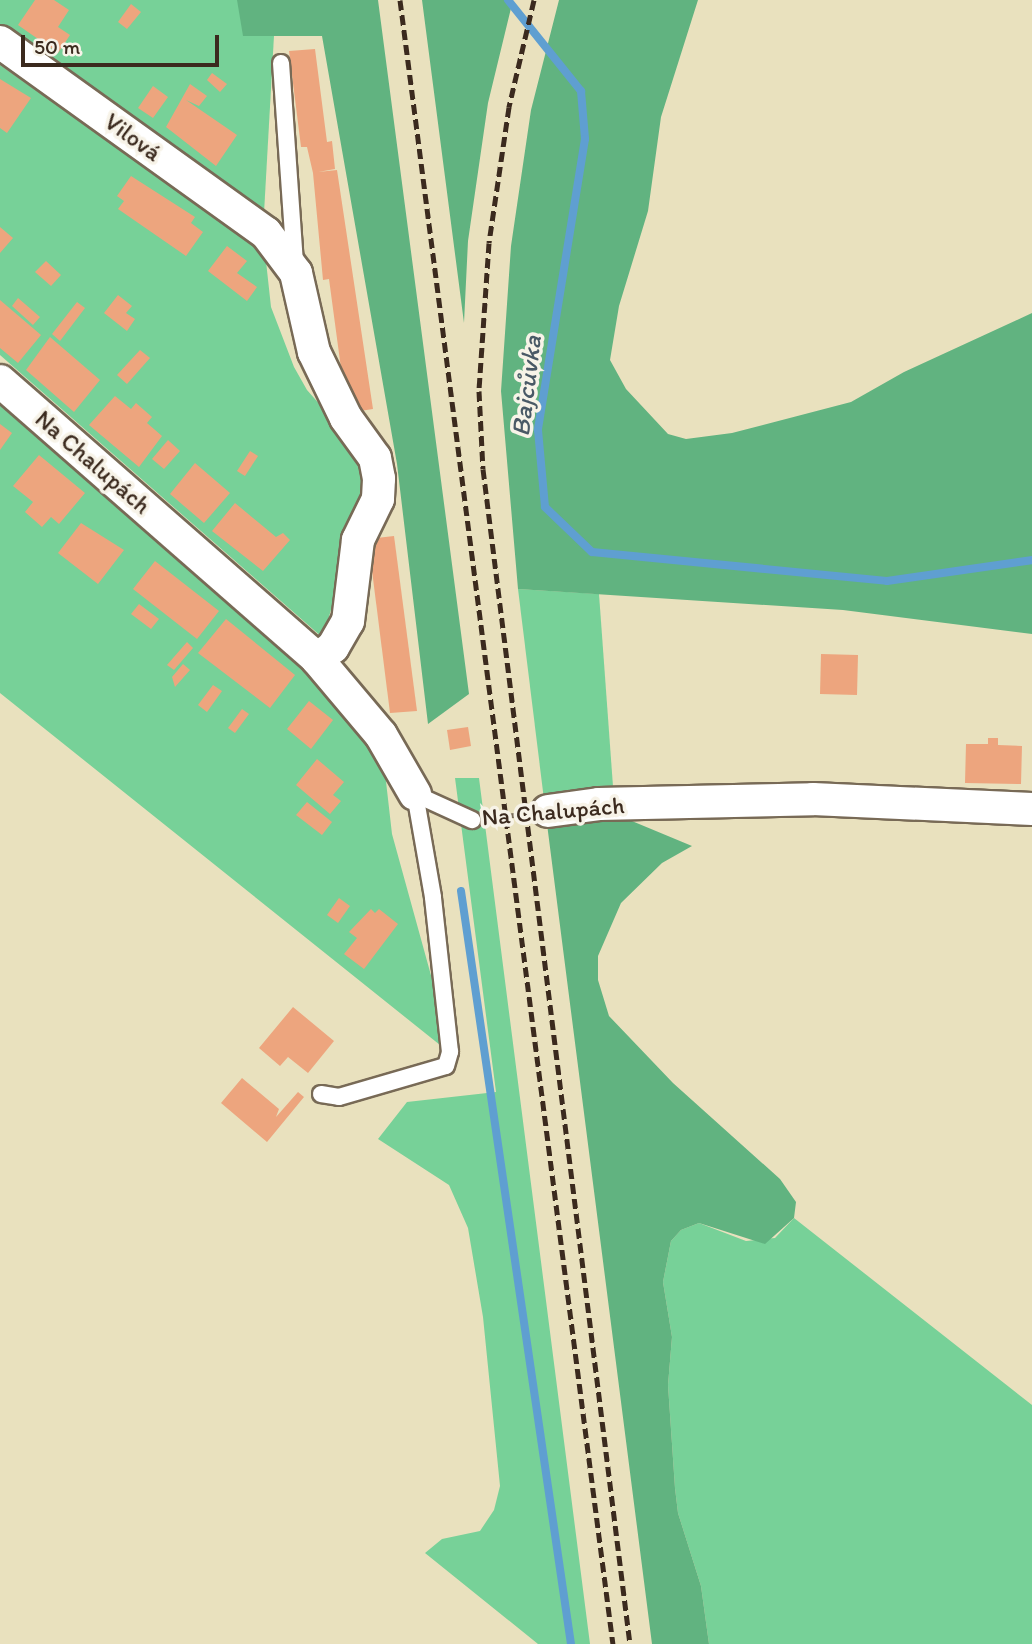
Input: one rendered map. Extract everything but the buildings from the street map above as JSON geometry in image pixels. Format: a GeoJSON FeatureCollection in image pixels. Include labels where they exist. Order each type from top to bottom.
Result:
{"type":"FeatureCollection","features":[{"type":"Feature","properties":{"kind":"street","name":"Vilová"},"geometry":{"type":"LineString","coordinates":[[0,42],[266,233],[296,272]]}},
{"type":"Feature","properties":{"kind":"street"},"geometry":{"type":"LineString","coordinates":[[296,272],[314,352],[346,418],[375,458],[379,480],[378,499],[358,540],[348,621],[333,647],[317,659]]}},
{"type":"Feature","properties":{"kind":"street","name":"Na Chalupách"},"geometry":{"type":"LineString","coordinates":[[0,381],[317,659],[382,734],[415,794]]}},
{"type":"Feature","properties":{"kind":"street","name":"Na Chalupách"},"geometry":{"type":"LineString","coordinates":[[548,811],[599,804],[813,799],[1032,809]]}},
{"type":"Feature","properties":{"kind":"lane"},"geometry":{"type":"LineString","coordinates":[[281,62],[296,272]]}},
{"type":"Feature","properties":{"kind":"lane"},"geometry":{"type":"LineString","coordinates":[[321,1094],[339,1097],[446,1066],[450,1052],[433,897],[415,794]]}},
{"type":"Feature","properties":{"kind":"lane","name":"Na Chalupách"},"geometry":{"type":"LineString","coordinates":[[415,794],[472,820]]}},
{"type":"Feature","properties":{"kind":"path","name":"Na Chalupách"},"geometry":{"type":"LineString","coordinates":[[472,820],[548,811]]}},
{"type":"Feature","properties":{"kind":"green space"},"geometry":{"type":"Polygon","coordinates":[[[0,0],[276,0],[264,213],[0,26],[0,0]]]}},
{"type":"Feature","properties":{"kind":"green space"},"geometry":{"type":"Polygon","coordinates":[[[237,0],[378,0],[469,694],[428,724],[397,464],[322,36],[243,36],[237,0]]]}},
{"type":"Feature","properties":{"kind":"green space"},"geometry":{"type":"Polygon","coordinates":[[[422,0],[513,0],[488,103],[468,241],[464,323],[422,0]]]}},
{"type":"Feature","properties":{"kind":"green space"},"geometry":{"type":"Polygon","coordinates":[[[559,0],[698,0],[661,117],[648,211],[619,306],[610,360],[626,389],[668,434],[686,439],[732,433],[851,402],[904,372],[1032,313],[1032,634],[843,610],[518,589],[501,391],[511,246],[531,110],[559,0]]]}},
{"type":"Feature","properties":{"kind":"green space"},"geometry":{"type":"Polygon","coordinates":[[[0,65],[265,252],[271,307],[294,367],[307,390],[366,457],[369,475],[323,638],[0,355],[0,65]]]}},
{"type":"Feature","properties":{"kind":"green space"},"geometry":{"type":"Polygon","coordinates":[[[0,398],[299,658],[384,764],[392,834],[432,979],[440,1045],[0,693],[0,398]]]}},
{"type":"Feature","properties":{"kind":"green space"},"geometry":{"type":"Polygon","coordinates":[[[518,589],[599,594],[615,814],[547,824],[518,589]]]}},
{"type":"Feature","properties":{"kind":"green space"},"geometry":{"type":"Polygon","coordinates":[[[455,778],[479,778],[590,1644],[538,1644],[425,1553],[442,1539],[480,1531],[494,1510],[500,1486],[483,1317],[468,1228],[449,1185],[378,1139],[407,1102],[496,1092],[455,778]]]}},
{"type":"Feature","properties":{"kind":"green space"},"geometry":{"type":"Polygon","coordinates":[[[615,814],[692,846],[662,863],[621,903],[598,956],[598,980],[609,1016],[673,1083],[780,1179],[796,1202],[794,1218],[765,1244],[699,1223],[681,1230],[671,1241],[663,1282],[672,1337],[668,1385],[675,1488],[678,1513],[701,1586],[709,1644],[652,1644],[547,824],[615,814]]]}},
{"type":"Feature","properties":{"kind":"green space"},"geometry":{"type":"Polygon","coordinates":[[[794,1218],[1032,1405],[1032,1644],[709,1644],[701,1586],[678,1513],[675,1488],[668,1385],[672,1337],[663,1282],[671,1241],[681,1230],[699,1223],[746,1241],[775,1238],[794,1218]]]}},
{"type":"Feature","properties":{"kind":"waterway","name":"Bajcůvka"},"geometry":{"type":"LineString","coordinates":[[508,0],[581,91],[585,139],[538,430],[545,507],[592,552],[887,581],[1032,560]]}},
{"type":"Feature","properties":{"kind":"waterway"},"geometry":{"type":"LineString","coordinates":[[461,891],[571,1644]]}},
{"type":"Feature","properties":{"kind":"railway"},"geometry":{"type":"LineString","coordinates":[[400,0],[613,1644]]}},
{"type":"Feature","properties":{"kind":"railway"},"geometry":{"type":"LineString","coordinates":[[534,0],[509,107],[489,243],[479,391],[483,469],[630,1644]]}}]}
